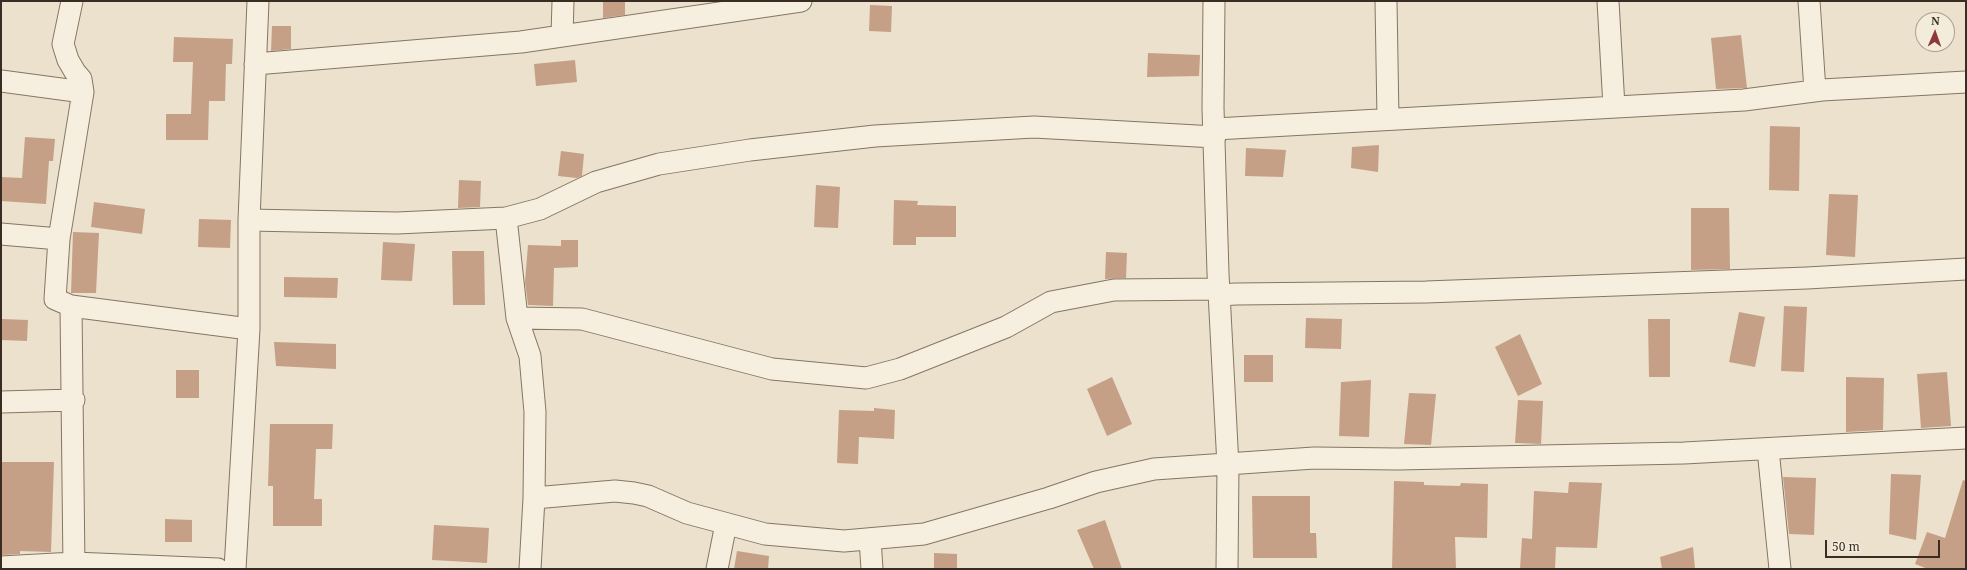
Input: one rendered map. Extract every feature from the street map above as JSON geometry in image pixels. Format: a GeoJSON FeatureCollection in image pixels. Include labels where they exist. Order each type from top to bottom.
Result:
{"type":"FeatureCollection","features":[{"type":"Feature","properties":{"kind":"street"},"geometry":{"type":"LineString","coordinates":[[72,1],[63,44],[74,72],[81,79],[83,92],[59,239],[55,299],[71,306],[249,330]]}},
{"type":"Feature","properties":{"kind":"street"},"geometry":{"type":"LineString","coordinates":[[234,569],[249,330],[249,220],[258,1]]}},
{"type":"Feature","properties":{"kind":"street"},"geometry":{"type":"LineString","coordinates":[[562,36],[563,1]]}},
{"type":"Feature","properties":{"kind":"street"},"geometry":{"type":"LineString","coordinates":[[255,64],[521,42],[801,1]]}},
{"type":"Feature","properties":{"kind":"street"},"geometry":{"type":"LineString","coordinates":[[1214,1],[1215,133],[1220,292],[1228,466],[1227,569]]}},
{"type":"Feature","properties":{"kind":"street"},"geometry":{"type":"LineString","coordinates":[[1386,1],[1388,119]]}},
{"type":"Feature","properties":{"kind":"street"},"geometry":{"type":"LineString","coordinates":[[1608,1],[1614,108]]}},
{"type":"Feature","properties":{"kind":"street"},"geometry":{"type":"LineString","coordinates":[[1809,1],[1815,91]]}},
{"type":"Feature","properties":{"kind":"street"},"geometry":{"type":"LineString","coordinates":[[1,81],[83,92]]}},
{"type":"Feature","properties":{"kind":"street"},"geometry":{"type":"LineString","coordinates":[[249,220],[397,223],[506,218],[540,209],[596,182],[659,164],[758,149],[875,136],[1034,127],[1215,133],[1388,119],[1744,100],[1815,91],[1966,82]]}},
{"type":"Feature","properties":{"kind":"street"},"geometry":{"type":"LineString","coordinates":[[506,218],[517,318],[530,356],[535,412],[534,498],[530,569]]}},
{"type":"Feature","properties":{"kind":"street"},"geometry":{"type":"LineString","coordinates":[[1,234],[59,239]]}},
{"type":"Feature","properties":{"kind":"street"},"geometry":{"type":"LineString","coordinates":[[517,318],[582,319],[772,369],[866,378],[900,369],[1006,328],[1051,302],[1114,290],[1220,292],[1236,294],[1426,292],[1807,278],[1966,269]]}},
{"type":"Feature","properties":{"kind":"street"},"geometry":{"type":"LineString","coordinates":[[71,306],[74,400],[74,566]]}},
{"type":"Feature","properties":{"kind":"street"},"geometry":{"type":"LineString","coordinates":[[1,402],[74,400]]}},
{"type":"Feature","properties":{"kind":"street"},"geometry":{"type":"LineString","coordinates":[[534,498],[615,491],[634,493],[648,496],[687,513],[765,534],[844,541],[924,534],[1049,498],[1096,482],[1154,469],[1228,466],[1314,458],[1406,458],[1684,453],[1966,438]]}},
{"type":"Feature","properties":{"kind":"street"},"geometry":{"type":"LineString","coordinates":[[1768,449],[1780,569]]}},
{"type":"Feature","properties":{"kind":"street"},"geometry":{"type":"LineString","coordinates":[[717,569],[726,524]]}},
{"type":"Feature","properties":{"kind":"street"},"geometry":{"type":"LineString","coordinates":[[870,539],[872,569]]}},
{"type":"Feature","properties":{"kind":"street"},"geometry":{"type":"LineString","coordinates":[[1,567],[74,566],[218,569]]}},
{"type":"Feature","properties":{"kind":"building"},"geometry":{"type":"Polygon","coordinates":[[[603,1],[625,1],[625,15],[603,18],[603,1]]]}},
{"type":"Feature","properties":{"kind":"building"},"geometry":{"type":"Polygon","coordinates":[[[870,5],[892,6],[891,32],[869,31],[870,5]]]}},
{"type":"Feature","properties":{"kind":"building"},"geometry":{"type":"Polygon","coordinates":[[[272,26],[291,26],[291,49],[271,51],[272,26]]]}},
{"type":"Feature","properties":{"kind":"building"},"geometry":{"type":"Polygon","coordinates":[[[1741,35],[1747,88],[1716,89],[1711,38],[1741,35]]]}},
{"type":"Feature","properties":{"kind":"building"},"geometry":{"type":"Polygon","coordinates":[[[174,37],[233,39],[232,64],[226,64],[225,101],[209,101],[208,140],[166,140],[166,114],[191,114],[193,62],[173,62],[174,37]]]}},
{"type":"Feature","properties":{"kind":"building"},"geometry":{"type":"Polygon","coordinates":[[[1148,53],[1200,55],[1199,76],[1147,77],[1148,53]]]}},
{"type":"Feature","properties":{"kind":"building"},"geometry":{"type":"Polygon","coordinates":[[[575,60],[577,82],[536,86],[534,64],[575,60]]]}},
{"type":"Feature","properties":{"kind":"building"},"geometry":{"type":"Polygon","coordinates":[[[1770,126],[1800,127],[1799,191],[1769,190],[1770,126]]]}},
{"type":"Feature","properties":{"kind":"building"},"geometry":{"type":"Polygon","coordinates":[[[25,137],[55,139],[53,161],[49,161],[46,204],[1,201],[1,177],[22,178],[25,137]]]}},
{"type":"Feature","properties":{"kind":"building"},"geometry":{"type":"Polygon","coordinates":[[[1379,145],[1378,172],[1351,168],[1352,147],[1379,145]]]}},
{"type":"Feature","properties":{"kind":"building"},"geometry":{"type":"Polygon","coordinates":[[[1246,148],[1286,150],[1283,177],[1245,176],[1246,148]]]}},
{"type":"Feature","properties":{"kind":"building"},"geometry":{"type":"Polygon","coordinates":[[[561,151],[584,154],[582,176],[577,178],[558,176],[561,151]]]}},
{"type":"Feature","properties":{"kind":"building"},"geometry":{"type":"Polygon","coordinates":[[[459,180],[481,181],[480,207],[458,208],[459,180]]]}},
{"type":"Feature","properties":{"kind":"building"},"geometry":{"type":"Polygon","coordinates":[[[816,185],[840,187],[838,228],[814,227],[816,185]]]}},
{"type":"Feature","properties":{"kind":"building"},"geometry":{"type":"Polygon","coordinates":[[[1829,194],[1858,195],[1855,257],[1826,255],[1829,194]]]}},
{"type":"Feature","properties":{"kind":"building"},"geometry":{"type":"Polygon","coordinates":[[[894,200],[918,201],[917,205],[956,206],[956,237],[916,237],[916,245],[893,245],[894,200]]]}},
{"type":"Feature","properties":{"kind":"building"},"geometry":{"type":"Polygon","coordinates":[[[94,202],[145,209],[142,234],[91,227],[94,202]]]}},
{"type":"Feature","properties":{"kind":"building"},"geometry":{"type":"Polygon","coordinates":[[[1691,208],[1729,208],[1730,269],[1691,270],[1691,208]]]}},
{"type":"Feature","properties":{"kind":"building"},"geometry":{"type":"Polygon","coordinates":[[[199,219],[231,220],[230,248],[198,247],[199,219]]]}},
{"type":"Feature","properties":{"kind":"building"},"geometry":{"type":"Polygon","coordinates":[[[73,232],[99,233],[96,293],[71,293],[73,232]]]}},
{"type":"Feature","properties":{"kind":"building"},"geometry":{"type":"Polygon","coordinates":[[[561,240],[578,240],[578,267],[554,268],[553,306],[528,305],[525,282],[528,245],[561,246],[561,240]]]}},
{"type":"Feature","properties":{"kind":"building"},"geometry":{"type":"Polygon","coordinates":[[[383,242],[415,244],[412,281],[381,280],[383,242]]]}},
{"type":"Feature","properties":{"kind":"building"},"geometry":{"type":"Polygon","coordinates":[[[452,251],[484,251],[485,305],[453,305],[452,251]]]}},
{"type":"Feature","properties":{"kind":"building"},"geometry":{"type":"Polygon","coordinates":[[[1106,252],[1127,253],[1126,278],[1105,279],[1106,252]]]}},
{"type":"Feature","properties":{"kind":"building"},"geometry":{"type":"Polygon","coordinates":[[[284,277],[338,278],[337,298],[284,297],[284,277]]]}},
{"type":"Feature","properties":{"kind":"building"},"geometry":{"type":"Polygon","coordinates":[[[1784,306],[1807,307],[1804,372],[1781,371],[1784,306]]]}},
{"type":"Feature","properties":{"kind":"building"},"geometry":{"type":"Polygon","coordinates":[[[1739,312],[1765,317],[1755,367],[1729,362],[1739,312]]]}},
{"type":"Feature","properties":{"kind":"building"},"geometry":{"type":"Polygon","coordinates":[[[1306,318],[1342,319],[1341,349],[1305,348],[1306,318]]]}},
{"type":"Feature","properties":{"kind":"building"},"geometry":{"type":"Polygon","coordinates":[[[2,319],[28,320],[27,341],[1,340],[2,319]]]}},
{"type":"Feature","properties":{"kind":"building"},"geometry":{"type":"Polygon","coordinates":[[[1648,319],[1670,319],[1670,377],[1649,377],[1648,319]]]}},
{"type":"Feature","properties":{"kind":"building"},"geometry":{"type":"Polygon","coordinates":[[[1520,334],[1542,384],[1518,396],[1495,347],[1520,334]]]}},
{"type":"Feature","properties":{"kind":"building"},"geometry":{"type":"Polygon","coordinates":[[[274,342],[336,344],[336,369],[276,366],[274,342]]]}},
{"type":"Feature","properties":{"kind":"building"},"geometry":{"type":"Polygon","coordinates":[[[1244,355],[1273,355],[1273,382],[1244,382],[1244,355]]]}},
{"type":"Feature","properties":{"kind":"building"},"geometry":{"type":"Polygon","coordinates":[[[176,370],[199,370],[199,398],[176,398],[176,370]]]}},
{"type":"Feature","properties":{"kind":"building"},"geometry":{"type":"Polygon","coordinates":[[[1947,372],[1951,426],[1921,428],[1917,374],[1947,372]]]}},
{"type":"Feature","properties":{"kind":"building"},"geometry":{"type":"Polygon","coordinates":[[[1112,377],[1132,424],[1107,436],[1087,389],[1112,377]]]}},
{"type":"Feature","properties":{"kind":"building"},"geometry":{"type":"Polygon","coordinates":[[[1846,377],[1884,378],[1883,430],[1846,432],[1846,377]]]}},
{"type":"Feature","properties":{"kind":"building"},"geometry":{"type":"Polygon","coordinates":[[[1371,380],[1369,437],[1339,436],[1341,382],[1371,380]]]}},
{"type":"Feature","properties":{"kind":"building"},"geometry":{"type":"Polygon","coordinates":[[[1409,393],[1436,394],[1431,445],[1404,444],[1409,393]]]}},
{"type":"Feature","properties":{"kind":"building"},"geometry":{"type":"Polygon","coordinates":[[[1518,400],[1543,401],[1541,444],[1515,443],[1518,400]]]}},
{"type":"Feature","properties":{"kind":"building"},"geometry":{"type":"Polygon","coordinates":[[[874,408],[895,410],[894,439],[859,437],[858,464],[837,463],[839,410],[874,411],[874,408]]]}},
{"type":"Feature","properties":{"kind":"building"},"geometry":{"type":"Polygon","coordinates":[[[270,424],[333,424],[332,449],[316,449],[314,499],[322,499],[322,526],[273,526],[273,486],[268,486],[270,424]]]}},
{"type":"Feature","properties":{"kind":"building"},"geometry":{"type":"Polygon","coordinates":[[[1,462],[54,462],[51,552],[20,551],[20,554],[1,555],[1,462]]]}},
{"type":"Feature","properties":{"kind":"building"},"geometry":{"type":"Polygon","coordinates":[[[1891,474],[1921,475],[1916,540],[1889,534],[1891,474]]]}},
{"type":"Feature","properties":{"kind":"building"},"geometry":{"type":"Polygon","coordinates":[[[1783,477],[1816,478],[1814,535],[1789,534],[1783,477]]]}},
{"type":"Feature","properties":{"kind":"building"},"geometry":{"type":"Polygon","coordinates":[[[1963,480],[1966,481],[1966,569],[1928,569],[1915,564],[1927,532],[1945,538],[1963,480]]]}},
{"type":"Feature","properties":{"kind":"building"},"geometry":{"type":"Polygon","coordinates":[[[1394,481],[1424,482],[1424,485],[1460,486],[1461,483],[1488,484],[1487,538],[1455,537],[1456,569],[1392,569],[1394,481]]]}},
{"type":"Feature","properties":{"kind":"building"},"geometry":{"type":"Polygon","coordinates":[[[1569,482],[1602,483],[1597,548],[1556,547],[1555,569],[1520,569],[1522,538],[1532,539],[1534,491],[1568,493],[1569,482]]]}},
{"type":"Feature","properties":{"kind":"building"},"geometry":{"type":"Polygon","coordinates":[[[1252,496],[1310,496],[1310,533],[1316,533],[1317,558],[1253,558],[1252,496]]]}},
{"type":"Feature","properties":{"kind":"building"},"geometry":{"type":"Polygon","coordinates":[[[165,519],[192,520],[192,542],[165,542],[165,519]]]}},
{"type":"Feature","properties":{"kind":"building"},"geometry":{"type":"Polygon","coordinates":[[[1105,520],[1122,569],[1094,569],[1077,530],[1105,520]]]}},
{"type":"Feature","properties":{"kind":"building"},"geometry":{"type":"Polygon","coordinates":[[[434,525],[489,528],[487,563],[432,560],[434,525]]]}},
{"type":"Feature","properties":{"kind":"building"},"geometry":{"type":"Polygon","coordinates":[[[1693,547],[1695,569],[1662,569],[1660,557],[1693,547]]]}},
{"type":"Feature","properties":{"kind":"building"},"geometry":{"type":"Polygon","coordinates":[[[737,551],[769,556],[768,569],[734,569],[737,551]]]}},
{"type":"Feature","properties":{"kind":"building"},"geometry":{"type":"Polygon","coordinates":[[[934,553],[957,554],[957,569],[934,569],[934,553]]]}}]}
